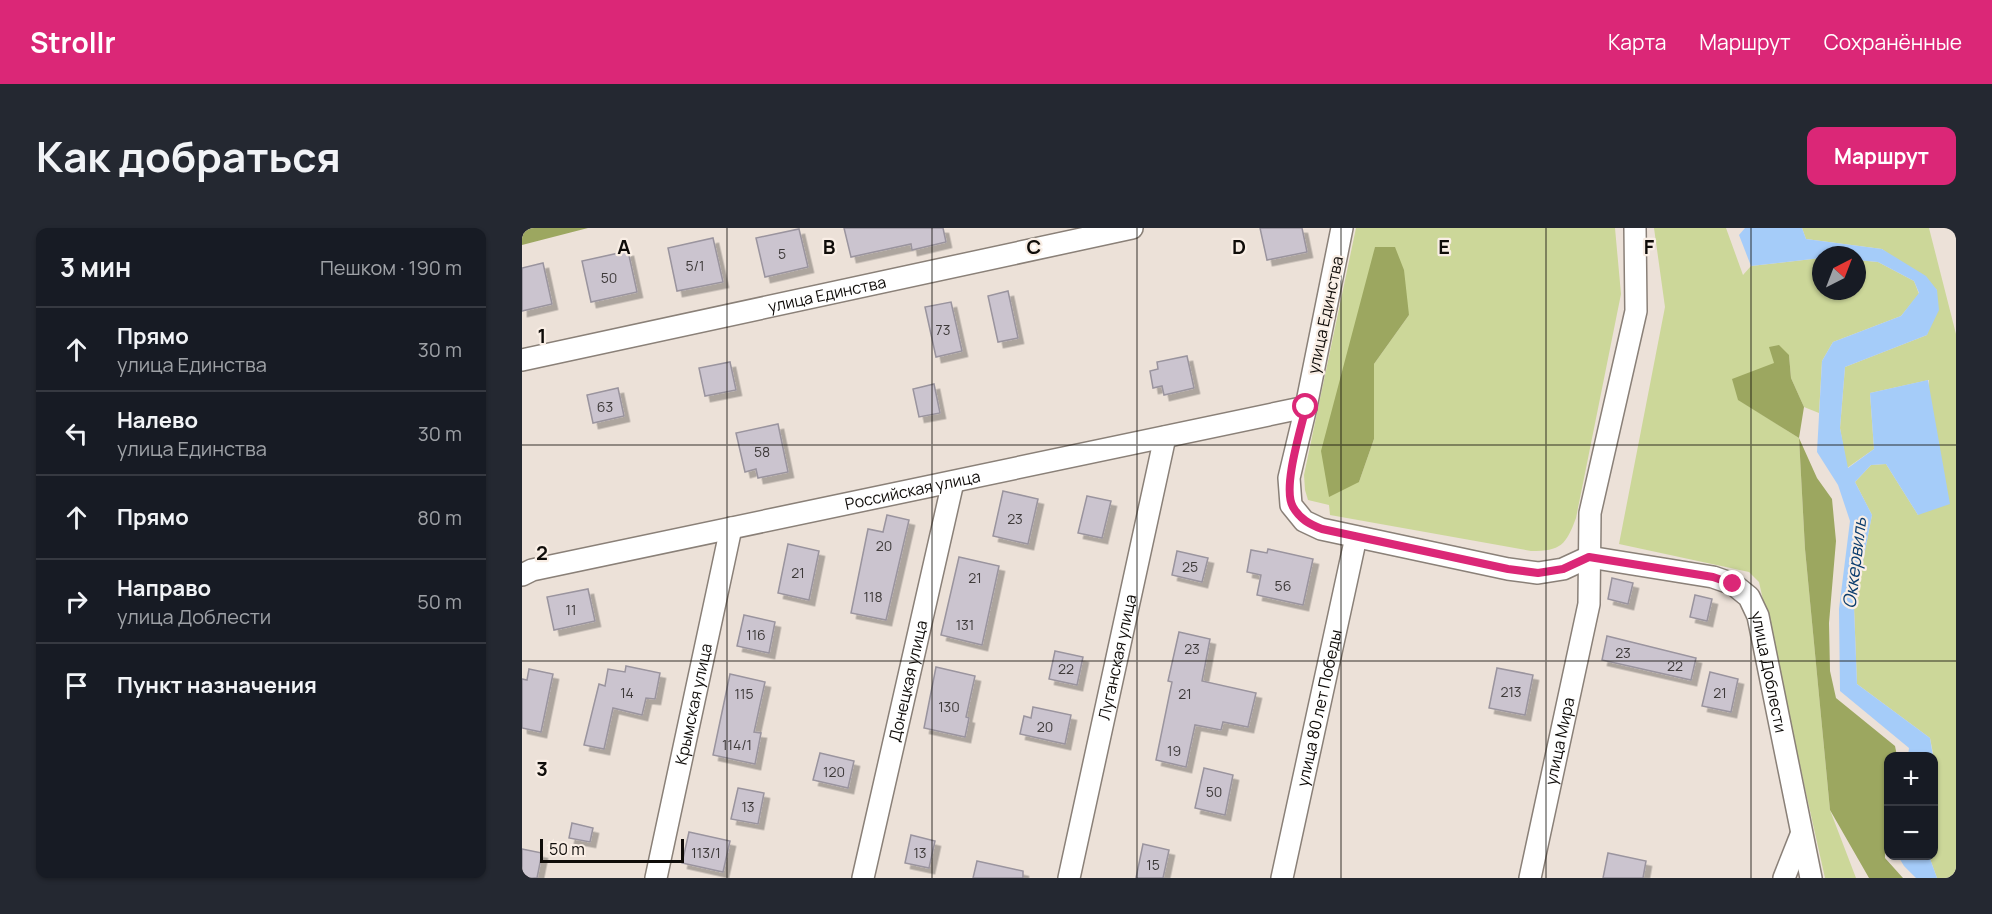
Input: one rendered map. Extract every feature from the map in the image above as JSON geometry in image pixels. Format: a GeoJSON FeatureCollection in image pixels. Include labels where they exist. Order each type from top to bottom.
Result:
{"type":"FeatureCollection","features":[{"type":"Feature","properties":{"kind":"street","name":"улица Единства"},"geometry":{"type":"LineString","coordinates":[[522,360],[1132,228]]}},
{"type":"Feature","properties":{"kind":"street","name":"улица Единства"},"geometry":{"type":"LineString","coordinates":[[1342,228],[1306,407],[1289,478],[1291,505],[1304,521],[1322,529],[1508,569],[1538,573],[1563,569],[1589,557]]}},
{"type":"Feature","properties":{"kind":"street","name":"улица Мира"},"geometry":{"type":"LineString","coordinates":[[1530,878],[1589,604],[1590,513],[1636,311],[1635,228]]}},
{"type":"Feature","properties":{"kind":"street","name":"Российская улица"},"geometry":{"type":"LineString","coordinates":[[522,575],[532,570],[1306,407]]}},
{"type":"Feature","properties":{"kind":"street","name":"Луганская улица"},"geometry":{"type":"LineString","coordinates":[[1069,878],[1165,437]]}},
{"type":"Feature","properties":{"kind":"street","name":"Донецкая улица"},"geometry":{"type":"LineString","coordinates":[[863,878],[953,482]]}},
{"type":"Feature","properties":{"kind":"street","name":"Крымская улица"},"geometry":{"type":"LineString","coordinates":[[656,878],[731,528]]}},
{"type":"Feature","properties":{"kind":"street","name":"улица 80 лет Победы"},"geometry":{"type":"LineString","coordinates":[[1282,878],[1356,537]]}},
{"type":"Feature","properties":{"kind":"street","name":"улица Доблести"},"geometry":{"type":"LineString","coordinates":[[1589,557],[1713,577],[1733,584],[1749,597],[1758,616],[1811,878]]}},
{"type":"Feature","properties":{"kind":"street"},"geometry":{"type":"LineString","coordinates":[[1784,878],[1801,835]]}},
{"type":"Feature","properties":{"kind":"green space"},"geometry":{"type":"Polygon","coordinates":[[[522,228],[588,228],[522,245],[522,228]]]}},
{"type":"Feature","properties":{"kind":"green space"},"geometry":{"type":"Polygon","coordinates":[[[1356,228],[1615,228],[1621,294],[1576,518],[1569,535],[1561,545],[1549,550],[1531,551],[1330,515],[1329,505],[1308,500],[1304,475],[1356,228]],[[1375,247],[1359,482],[1374,439],[1374,364],[1409,315],[1375,247]]]}},
{"type":"Feature","properties":{"kind":"green space"},"geometry":{"type":"Polygon","coordinates":[[[1654,228],[1726,228],[1743,275],[1751,266],[1812,259],[1812,300],[1866,300],[1866,261],[1878,262],[1914,281],[1919,294],[1901,316],[1833,342],[1822,361],[1819,413],[1804,407],[1791,378],[1789,355],[1775,363],[1739,400],[1799,438],[1805,549],[1830,810],[1856,878],[1825,878],[1759,582],[1749,572],[1619,544],[1665,307],[1654,228]]]}},
{"type":"Feature","properties":{"kind":"green space"},"geometry":{"type":"Polygon","coordinates":[[[1802,228],[1929,228],[1956,334],[1956,878],[1937,878],[1930,860],[1938,860],[1938,752],[1933,752],[1930,738],[1857,684],[1854,607],[1872,515],[1855,482],[1871,465],[1886,464],[1918,515],[1929,380],[1870,393],[1874,449],[1847,468],[1840,428],[1845,367],[1927,335],[1937,290],[1882,249],[1806,239],[1802,228]]]}},
{"type":"Feature","properties":{"kind":"green space"},"geometry":{"type":"Polygon","coordinates":[[[1375,247],[1395,247],[1404,270],[1409,315],[1374,364],[1374,439],[1359,482],[1329,497],[1321,451],[1375,247]]]}},
{"type":"Feature","properties":{"kind":"green space"},"geometry":{"type":"Polygon","coordinates":[[[1779,345],[1789,355],[1791,378],[1804,407],[1799,438],[1738,400],[1732,379],[1774,363],[1769,347],[1779,345]]]}},
{"type":"Feature","properties":{"kind":"green space"},"geometry":{"type":"Polygon","coordinates":[[[1799,438],[1817,478],[1832,499],[1836,541],[1829,623],[1830,671],[1836,698],[1895,746],[1896,752],[1884,752],[1884,860],[1887,860],[1903,878],[1869,878],[1830,810],[1805,549],[1799,438]]]}},
{"type":"Feature","properties":{"kind":"water"},"geometry":{"type":"Polygon","coordinates":[[[1745,228],[1802,228],[1806,239],[1859,246],[1812,246],[1812,259],[1751,266],[1739,235],[1745,228]]]}},
{"type":"Feature","properties":{"kind":"water","name":"Оккервиль"},"geometry":{"type":"Polygon","coordinates":[[[1866,247],[1882,249],[1926,276],[1937,290],[1939,310],[1927,335],[1845,367],[1840,428],[1848,468],[1874,449],[1870,393],[1928,380],[1950,504],[1918,515],[1886,464],[1871,465],[1855,482],[1872,515],[1854,607],[1857,684],[1930,738],[1932,752],[1908,752],[1909,748],[1840,691],[1839,609],[1850,521],[1838,485],[1817,452],[1822,361],[1833,342],[1901,316],[1919,293],[1914,281],[1878,262],[1866,261],[1866,247]]]}},
{"type":"Feature","properties":{"kind":"water"},"geometry":{"type":"Polygon","coordinates":[[[1900,860],[1930,860],[1937,878],[1916,878],[1900,860]]]}},
{"type":"Feature","properties":{"kind":"building"},"geometry":{"type":"Polygon","coordinates":[[[844,228],[943,228],[946,242],[912,250],[911,244],[851,257],[844,228]]]}},
{"type":"Feature","properties":{"kind":"building"},"geometry":{"type":"Polygon","coordinates":[[[1260,228],[1302,228],[1307,252],[1267,260],[1260,228]]]}},
{"type":"Feature","properties":{"kind":"building"},"geometry":{"type":"Polygon","coordinates":[[[799,229],[808,267],[765,277],[756,238],[799,229]]]}},
{"type":"Feature","properties":{"kind":"building"},"geometry":{"type":"Polygon","coordinates":[[[713,238],[723,282],[677,291],[668,248],[713,238]]]}},
{"type":"Feature","properties":{"kind":"building"},"geometry":{"type":"Polygon","coordinates":[[[628,251],[637,292],[591,302],[582,261],[628,251]]]}},
{"type":"Feature","properties":{"kind":"building"},"geometry":{"type":"Polygon","coordinates":[[[543,263],[552,304],[522,311],[522,268],[543,263]]]}},
{"type":"Feature","properties":{"kind":"building"},"geometry":{"type":"Polygon","coordinates":[[[1008,291],[1018,338],[998,342],[988,296],[1008,291]]]}},
{"type":"Feature","properties":{"kind":"building"},"geometry":{"type":"Polygon","coordinates":[[[951,302],[962,351],[936,357],[925,307],[951,302]]]}},
{"type":"Feature","properties":{"kind":"building"},"geometry":{"type":"Polygon","coordinates":[[[1187,356],[1194,388],[1164,395],[1162,386],[1153,388],[1150,371],[1158,369],[1157,362],[1187,356]]]}},
{"type":"Feature","properties":{"kind":"building"},"geometry":{"type":"Polygon","coordinates":[[[730,362],[736,390],[705,396],[699,368],[730,362]]]}},
{"type":"Feature","properties":{"kind":"building"},"geometry":{"type":"Polygon","coordinates":[[[934,384],[940,413],[919,417],[913,389],[934,384]]]}},
{"type":"Feature","properties":{"kind":"building"},"geometry":{"type":"Polygon","coordinates":[[[618,388],[624,416],[593,423],[587,395],[618,388]]]}},
{"type":"Feature","properties":{"kind":"building"},"geometry":{"type":"Polygon","coordinates":[[[778,424],[788,472],[758,478],[756,469],[745,472],[736,433],[778,424]]]}},
{"type":"Feature","properties":{"kind":"building"},"geometry":{"type":"Polygon","coordinates":[[[1003,491],[1038,499],[1028,544],[993,536],[1003,491]]]}},
{"type":"Feature","properties":{"kind":"building"},"geometry":{"type":"Polygon","coordinates":[[[1087,496],[1111,501],[1102,538],[1078,533],[1087,496]]]}},
{"type":"Feature","properties":{"kind":"building"},"geometry":{"type":"Polygon","coordinates":[[[887,515],[909,520],[886,620],[851,613],[868,529],[883,532],[887,515]]]}},
{"type":"Feature","properties":{"kind":"building"},"geometry":{"type":"Polygon","coordinates":[[[788,544],[819,551],[809,600],[778,593],[788,544]]]}},
{"type":"Feature","properties":{"kind":"building"},"geometry":{"type":"Polygon","coordinates":[[[1268,549],[1313,559],[1303,605],[1257,595],[1261,575],[1247,572],[1251,550],[1267,553],[1268,549]]]}},
{"type":"Feature","properties":{"kind":"building"},"geometry":{"type":"Polygon","coordinates":[[[1177,551],[1208,558],[1202,582],[1172,575],[1177,551]]]}},
{"type":"Feature","properties":{"kind":"building"},"geometry":{"type":"Polygon","coordinates":[[[959,557],[999,566],[982,645],[941,635],[959,557]]]}},
{"type":"Feature","properties":{"kind":"building"},"geometry":{"type":"Polygon","coordinates":[[[1612,578],[1633,583],[1628,604],[1608,599],[1612,578]]]}},
{"type":"Feature","properties":{"kind":"building"},"geometry":{"type":"Polygon","coordinates":[[[588,589],[595,621],[554,630],[547,597],[588,589]]]}},
{"type":"Feature","properties":{"kind":"building"},"geometry":{"type":"Polygon","coordinates":[[[1695,595],[1712,599],[1707,621],[1690,617],[1695,595]]]}},
{"type":"Feature","properties":{"kind":"building"},"geometry":{"type":"Polygon","coordinates":[[[744,615],[775,622],[769,653],[737,646],[744,615]]]}},
{"type":"Feature","properties":{"kind":"building"},"geometry":{"type":"Polygon","coordinates":[[[1179,632],[1210,639],[1202,681],[1256,693],[1248,727],[1223,722],[1221,730],[1195,725],[1186,767],[1156,760],[1172,682],[1168,681],[1179,632]]]}},
{"type":"Feature","properties":{"kind":"building"},"geometry":{"type":"Polygon","coordinates":[[[1607,636],[1696,658],[1691,680],[1602,660],[1607,636]]]}},
{"type":"Feature","properties":{"kind":"building"},"geometry":{"type":"Polygon","coordinates":[[[1055,651],[1083,657],[1077,685],[1049,679],[1055,651]]]}},
{"type":"Feature","properties":{"kind":"building"},"geometry":{"type":"Polygon","coordinates":[[[626,666],[660,673],[655,699],[646,698],[642,715],[613,708],[604,749],[584,745],[599,684],[605,686],[608,669],[625,672],[626,666]]]}},
{"type":"Feature","properties":{"kind":"building"},"geometry":{"type":"Polygon","coordinates":[[[936,667],[975,676],[966,717],[969,718],[965,737],[924,728],[936,667]]]}},
{"type":"Feature","properties":{"kind":"building"},"geometry":{"type":"Polygon","coordinates":[[[1497,668],[1533,675],[1525,715],[1489,708],[1497,668]]]}},
{"type":"Feature","properties":{"kind":"building"},"geometry":{"type":"Polygon","coordinates":[[[529,669],[553,674],[541,732],[522,728],[522,679],[527,680],[529,669]]]}},
{"type":"Feature","properties":{"kind":"building"},"geometry":{"type":"Polygon","coordinates":[[[1710,672],[1738,679],[1731,712],[1702,706],[1710,672]]]}},
{"type":"Feature","properties":{"kind":"building"},"geometry":{"type":"Polygon","coordinates":[[[730,674],[765,682],[754,732],[761,733],[755,764],[713,755],[730,674]]]}},
{"type":"Feature","properties":{"kind":"building"},"geometry":{"type":"Polygon","coordinates":[[[1033,707],[1071,715],[1065,744],[1020,734],[1024,716],[1031,718],[1033,707]]]}},
{"type":"Feature","properties":{"kind":"building"},"geometry":{"type":"Polygon","coordinates":[[[820,753],[854,761],[848,788],[813,780],[820,753]]]}},
{"type":"Feature","properties":{"kind":"building"},"geometry":{"type":"Polygon","coordinates":[[[1204,768],[1233,775],[1225,815],[1195,808],[1204,768]]]}},
{"type":"Feature","properties":{"kind":"building"},"geometry":{"type":"Polygon","coordinates":[[[738,788],[764,793],[758,824],[731,819],[738,788]]]}},
{"type":"Feature","properties":{"kind":"building"},"geometry":{"type":"Polygon","coordinates":[[[572,823],[593,828],[590,842],[569,838],[572,823]]]}},
{"type":"Feature","properties":{"kind":"building"},"geometry":{"type":"Polygon","coordinates":[[[689,832],[730,841],[723,872],[682,863],[689,832]]]}},
{"type":"Feature","properties":{"kind":"building"},"geometry":{"type":"Polygon","coordinates":[[[911,835],[935,841],[929,868],[905,863],[911,835]]]}},
{"type":"Feature","properties":{"kind":"building"},"geometry":{"type":"Polygon","coordinates":[[[1143,844],[1169,850],[1163,878],[1136,878],[1143,844]]]}},
{"type":"Feature","properties":{"kind":"building"},"geometry":{"type":"Polygon","coordinates":[[[522,849],[542,853],[537,878],[522,878],[522,849]]]}},
{"type":"Feature","properties":{"kind":"building"},"geometry":{"type":"Polygon","coordinates":[[[1608,853],[1646,861],[1643,878],[1603,878],[1608,853]]]}},
{"type":"Feature","properties":{"kind":"building"},"geometry":{"type":"Polygon","coordinates":[[[977,861],[1023,871],[1023,878],[973,878],[977,861]]]}},
{"type":"Feature","properties":{"kind":"route"},"geometry":{"type":"LineString","coordinates":[[1306,407],[1289,478],[1291,505],[1304,521],[1322,529],[1508,569],[1538,573],[1563,569],[1589,557],[1713,577],[1733,584]]}}]}
